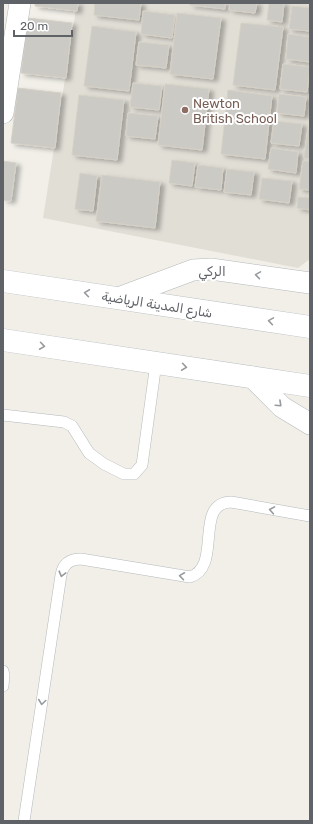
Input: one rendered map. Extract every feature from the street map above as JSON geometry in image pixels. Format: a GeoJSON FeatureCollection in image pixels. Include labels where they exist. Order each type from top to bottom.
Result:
{"type":"FeatureCollection","features":[{"type":"Feature","properties":{"kind":"main road","name":"شارع المدينة الرياضية"},"geometry":{"type":"LineString","coordinates":[[3,281],[310,327]]}},
{"type":"Feature","properties":{"kind":"main road"},"geometry":{"type":"LineString","coordinates":[[3,340],[310,386]]}},
{"type":"Feature","properties":{"kind":"street"},"geometry":{"type":"LineString","coordinates":[[3,113],[20,3]]}},
{"type":"Feature","properties":{"kind":"street","name":"الركي"},"geometry":{"type":"LineString","coordinates":[[118,298],[193,270],[211,268],[310,283]]}},
{"type":"Feature","properties":{"kind":"street"},"geometry":{"type":"LineString","coordinates":[[252,377],[282,407],[310,424]]}},
{"type":"Feature","properties":{"kind":"lane"},"geometry":{"type":"LineString","coordinates":[[5,417],[64,422],[72,426],[89,453],[104,464],[124,474],[134,474],[142,465],[156,363]]}},
{"type":"Feature","properties":{"kind":"lane"},"geometry":{"type":"LineString","coordinates":[[24,821],[61,575],[65,564],[70,561],[81,559],[190,577],[200,572],[203,567],[213,512],[220,504],[231,502],[310,516]]}},
{"type":"Feature","properties":{"kind":"lane"},"geometry":{"type":"LineString","coordinates":[[3,671],[3,686]]}},
{"type":"Feature","properties":{"kind":"shaded area","name":"Newton British School"},"geometry":{"type":"Polygon","coordinates":[[[77,3],[310,3],[310,259],[298,268],[43,218],[77,3]]]}},
{"type":"Feature","properties":{"kind":"building"},"geometry":{"type":"Polygon","coordinates":[[[35,3],[78,3],[77,11],[35,6],[35,3]]]}},
{"type":"Feature","properties":{"kind":"building"},"geometry":{"type":"Polygon","coordinates":[[[95,3],[141,3],[139,20],[94,15],[95,3]]]}},
{"type":"Feature","properties":{"kind":"building"},"geometry":{"type":"Polygon","coordinates":[[[190,3],[225,3],[225,9],[190,5],[190,3]]]}},
{"type":"Feature","properties":{"kind":"building"},"geometry":{"type":"Polygon","coordinates":[[[230,3],[257,3],[255,13],[229,10],[230,3]]]}},
{"type":"Feature","properties":{"kind":"building"},"geometry":{"type":"Polygon","coordinates":[[[269,3],[284,3],[282,22],[267,20],[269,3]]]}},
{"type":"Feature","properties":{"kind":"building"},"geometry":{"type":"Polygon","coordinates":[[[292,6],[310,8],[310,31],[289,29],[292,6]]]}},
{"type":"Feature","properties":{"kind":"building"},"geometry":{"type":"Polygon","coordinates":[[[143,11],[175,15],[172,38],[141,34],[143,11]]]}},
{"type":"Feature","properties":{"kind":"building"},"geometry":{"type":"Polygon","coordinates":[[[177,13],[221,18],[213,79],[170,74],[177,13]]]}},
{"type":"Feature","properties":{"kind":"building"},"geometry":{"type":"Polygon","coordinates":[[[28,18],[72,23],[66,78],[21,73],[28,18]]]}},
{"type":"Feature","properties":{"kind":"building"},"geometry":{"type":"Polygon","coordinates":[[[241,23],[283,27],[275,90],[233,85],[241,23]]]}},
{"type":"Feature","properties":{"kind":"building"},"geometry":{"type":"Polygon","coordinates":[[[92,26],[136,32],[129,91],[84,86],[92,26]]]}},
{"type":"Feature","properties":{"kind":"building"},"geometry":{"type":"Polygon","coordinates":[[[288,34],[310,37],[310,62],[286,59],[288,34]]]}},
{"type":"Feature","properties":{"kind":"building"},"geometry":{"type":"Polygon","coordinates":[[[139,42],[169,45],[166,68],[136,65],[139,42]]]}},
{"type":"Feature","properties":{"kind":"building"},"geometry":{"type":"Polygon","coordinates":[[[283,64],[310,67],[307,92],[280,89],[283,64]]]}},
{"type":"Feature","properties":{"kind":"building"},"geometry":{"type":"Polygon","coordinates":[[[133,83],[162,86],[159,110],[130,107],[133,83]]]}},
{"type":"Feature","properties":{"kind":"building"},"geometry":{"type":"Polygon","coordinates":[[[165,84],[209,89],[202,150],[158,145],[165,84]]]}},
{"type":"Feature","properties":{"kind":"building"},"geometry":{"type":"Polygon","coordinates":[[[18,88],[61,93],[55,148],[11,143],[18,88]]]}},
{"type":"Feature","properties":{"kind":"building"},"geometry":{"type":"Polygon","coordinates":[[[228,90],[272,96],[265,159],[221,154],[228,90]]]}},
{"type":"Feature","properties":{"kind":"building"},"geometry":{"type":"Polygon","coordinates":[[[279,94],[306,97],[304,116],[277,113],[279,94]]]}},
{"type":"Feature","properties":{"kind":"building"},"geometry":{"type":"Polygon","coordinates":[[[79,95],[124,100],[117,160],[72,155],[79,95]]]}},
{"type":"Feature","properties":{"kind":"building"},"geometry":{"type":"Polygon","coordinates":[[[128,113],[158,116],[155,139],[126,136],[128,113]]]}},
{"type":"Feature","properties":{"kind":"building"},"geometry":{"type":"Polygon","coordinates":[[[274,121],[302,124],[299,146],[271,143],[274,121]]]}},
{"type":"Feature","properties":{"kind":"building"},"geometry":{"type":"Polygon","coordinates":[[[308,129],[310,130],[310,159],[304,158],[308,129]]]}},
{"type":"Feature","properties":{"kind":"building"},"geometry":{"type":"Polygon","coordinates":[[[271,148],[298,152],[296,173],[268,169],[271,148]]]}},
{"type":"Feature","properties":{"kind":"building"},"geometry":{"type":"Polygon","coordinates":[[[172,160],[195,163],[192,186],[169,183],[172,160]]]}},
{"type":"Feature","properties":{"kind":"building"},"geometry":{"type":"Polygon","coordinates":[[[3,161],[16,163],[11,201],[3,200],[3,161]]]}},
{"type":"Feature","properties":{"kind":"building"},"geometry":{"type":"Polygon","coordinates":[[[303,161],[310,161],[310,190],[299,189],[303,161]]]}},
{"type":"Feature","properties":{"kind":"building"},"geometry":{"type":"Polygon","coordinates":[[[198,165],[223,168],[221,190],[195,187],[198,165]]]}},
{"type":"Feature","properties":{"kind":"building"},"geometry":{"type":"Polygon","coordinates":[[[227,169],[254,172],[251,195],[224,192],[227,169]]]}},
{"type":"Feature","properties":{"kind":"building"},"geometry":{"type":"Polygon","coordinates":[[[80,173],[97,176],[93,211],[75,209],[80,173]]]}},
{"type":"Feature","properties":{"kind":"building"},"geometry":{"type":"Polygon","coordinates":[[[102,175],[160,182],[155,228],[96,221],[102,175]]]}},
{"type":"Feature","properties":{"kind":"building"},"geometry":{"type":"Polygon","coordinates":[[[262,178],[292,181],[289,203],[259,199],[262,178]]]}},
{"type":"Feature","properties":{"kind":"building"},"geometry":{"type":"Polygon","coordinates":[[[298,197],[310,198],[310,210],[297,208],[298,197]]]}},
{"type":"Feature","properties":{"kind":"place","name":"Newton British School"},"geometry":{"type":"Point","coordinates":[185,110]}}]}
